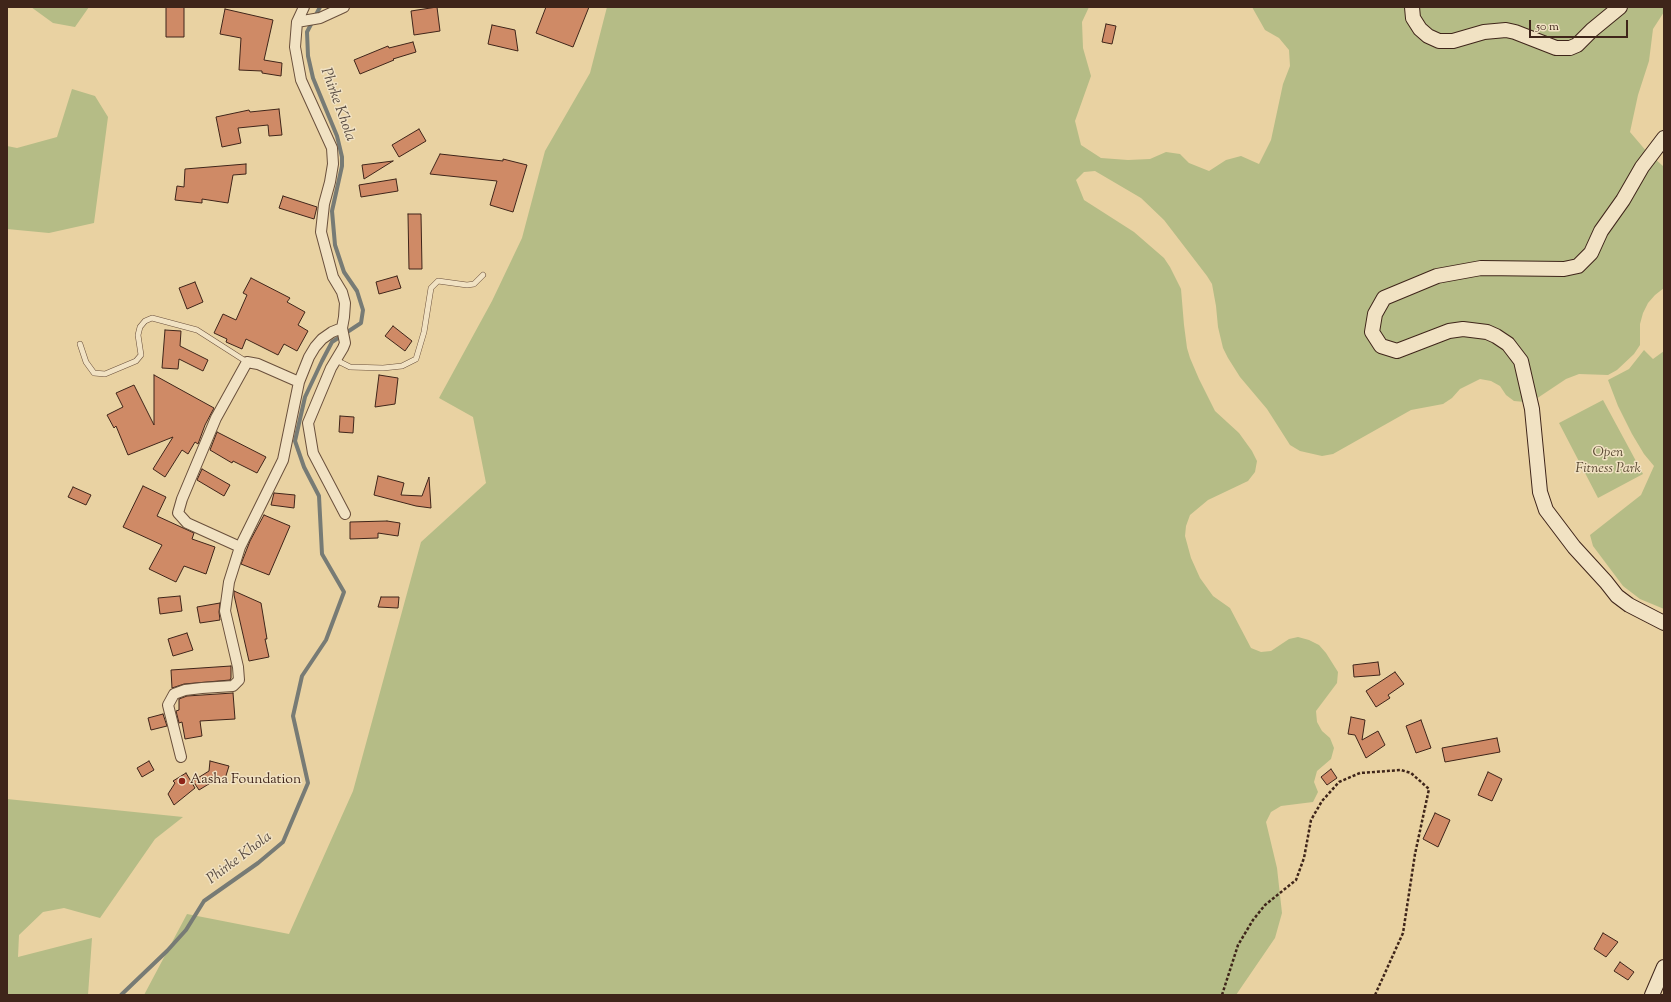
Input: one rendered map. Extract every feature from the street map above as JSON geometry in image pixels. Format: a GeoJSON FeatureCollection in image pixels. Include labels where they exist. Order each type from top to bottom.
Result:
{"type":"FeatureCollection","features":[{"type":"Feature","properties":{"kind":"street"},"geometry":{"type":"LineString","coordinates":[[304,7],[297,22],[295,47],[301,80],[332,148],[333,164],[324,204],[321,232],[333,277],[342,292],[345,303],[342,328],[345,343],[321,388],[308,423],[308,433],[315,459],[345,514]]}},
{"type":"Feature","properties":{"kind":"street"},"geometry":{"type":"LineString","coordinates":[[297,22],[316,19],[344,7]]}},
{"type":"Feature","properties":{"kind":"street"},"geometry":{"type":"LineString","coordinates":[[1412,7],[1413,18],[1420,29],[1428,36],[1439,42],[1453,41],[1484,32],[1506,30],[1556,48],[1570,48],[1577,45],[1592,30],[1620,7]]}},
{"type":"Feature","properties":{"kind":"street"},"geometry":{"type":"LineString","coordinates":[[1664,138],[1642,167],[1623,200],[1602,230],[1590,253],[1578,266],[1564,269],[1481,268],[1437,276],[1384,298],[1375,314],[1372,332],[1381,346],[1397,351],[1449,331],[1463,330],[1487,332],[1508,344],[1521,361],[1532,410],[1540,492],[1546,510],[1574,547],[1617,596],[1629,605],[1664,623]]}},
{"type":"Feature","properties":{"kind":"street"},"geometry":{"type":"LineString","coordinates":[[181,757],[168,705],[174,694],[185,690],[234,686],[239,680],[238,667],[225,611],[229,582],[240,547],[283,460],[299,382],[315,347],[329,334],[342,328]]}},
{"type":"Feature","properties":{"kind":"street"},"geometry":{"type":"LineString","coordinates":[[240,547],[187,523],[178,513],[216,418],[247,362],[258,364],[299,382]]}},
{"type":"Feature","properties":{"kind":"street"},"geometry":{"type":"LineString","coordinates":[[1652,995],[1664,967]]}},
{"type":"Feature","properties":{"kind":"lane"},"geometry":{"type":"LineString","coordinates":[[336,360],[350,367],[383,368],[402,366],[416,359],[424,332],[431,288],[438,281],[467,285],[474,284],[483,275]]}},
{"type":"Feature","properties":{"kind":"lane"},"geometry":{"type":"LineString","coordinates":[[80,344],[86,362],[94,373],[105,374],[136,361],[141,355],[138,336],[140,327],[145,320],[152,318],[197,330],[247,362]]}},
{"type":"Feature","properties":{"kind":"path"},"geometry":{"type":"LineString","coordinates":[[1222,995],[1238,945],[1253,920],[1265,905],[1296,880],[1304,858],[1311,820],[1322,801],[1338,782],[1360,773],[1401,770],[1411,773],[1429,789],[1415,854],[1403,933],[1374,995]]}},
{"type":"Feature","properties":{"kind":"green space"},"geometry":{"type":"Polygon","coordinates":[[[31,7],[89,7],[75,27],[53,23],[31,7]]]}},
{"type":"Feature","properties":{"kind":"green space"},"geometry":{"type":"Polygon","coordinates":[[[607,7],[1089,7],[1082,22],[1083,48],[1091,76],[1075,121],[1081,145],[1101,158],[1128,160],[1150,159],[1166,152],[1180,154],[1189,163],[1209,171],[1226,160],[1241,156],[1259,164],[1271,140],[1283,84],[1290,66],[1289,50],[1279,38],[1265,30],[1252,7],[1664,7],[1664,12],[1653,29],[1649,61],[1638,95],[1630,132],[1647,152],[1663,166],[1664,165],[1664,288],[1648,303],[1643,313],[1640,324],[1640,345],[1634,354],[1617,370],[1608,375],[1579,374],[1566,379],[1536,399],[1525,402],[1514,401],[1506,395],[1500,386],[1491,381],[1480,379],[1460,389],[1452,398],[1443,404],[1411,410],[1333,454],[1322,456],[1300,451],[1290,445],[1267,409],[1240,377],[1228,358],[1223,348],[1218,327],[1212,284],[1164,220],[1141,198],[1095,171],[1084,172],[1076,180],[1084,200],[1134,232],[1164,258],[1170,267],[1181,289],[1187,348],[1199,379],[1215,411],[1239,433],[1252,451],[1257,461],[1255,472],[1248,481],[1208,500],[1190,515],[1186,526],[1185,536],[1191,558],[1200,578],[1213,596],[1230,608],[1251,648],[1261,652],[1271,651],[1289,639],[1298,637],[1309,640],[1319,645],[1338,672],[1337,683],[1316,711],[1317,722],[1322,731],[1330,738],[1334,748],[1331,759],[1317,771],[1314,782],[1318,792],[1313,802],[1281,806],[1271,812],[1266,822],[1277,868],[1282,913],[1275,938],[1236,995],[144,995],[187,914],[289,934],[353,791],[421,542],[486,483],[473,417],[439,398],[492,301],[522,238],[545,151],[590,73],[607,7]]]}},
{"type":"Feature","properties":{"kind":"green space"},"geometry":{"type":"Polygon","coordinates":[[[72,89],[95,96],[108,117],[94,223],[49,233],[7,229],[7,146],[17,148],[57,137],[72,89]]]}},
{"type":"Feature","properties":{"kind":"green space"},"geometry":{"type":"Polygon","coordinates":[[[1644,350],[1653,359],[1664,351],[1664,609],[1640,599],[1623,586],[1593,546],[1590,535],[1641,495],[1654,466],[1644,454],[1632,434],[1618,406],[1608,380],[1629,369],[1644,350]]]}},
{"type":"Feature","properties":{"kind":"green space","name":"Open Fitness Park"},"geometry":{"type":"Polygon","coordinates":[[[1603,400],[1643,474],[1598,498],[1559,423],[1603,400]]]}},
{"type":"Feature","properties":{"kind":"green space"},"geometry":{"type":"Polygon","coordinates":[[[7,799],[183,817],[155,839],[100,918],[64,908],[43,912],[19,935],[18,957],[92,938],[88,995],[7,995],[7,799]]]}},
{"type":"Feature","properties":{"kind":"building"},"geometry":{"type":"Polygon","coordinates":[[[166,7],[184,7],[184,37],[166,37],[166,7]]]}},
{"type":"Feature","properties":{"kind":"building"},"geometry":{"type":"Polygon","coordinates":[[[437,7],[440,31],[414,35],[411,11],[437,7]]]}},
{"type":"Feature","properties":{"kind":"building"},"geometry":{"type":"Polygon","coordinates":[[[546,7],[589,7],[573,47],[536,33],[546,7]]]}},
{"type":"Feature","properties":{"kind":"building"},"geometry":{"type":"Polygon","coordinates":[[[225,9],[273,20],[264,60],[282,63],[281,76],[262,73],[262,71],[239,70],[241,38],[220,34],[225,9]]]}},
{"type":"Feature","properties":{"kind":"building"},"geometry":{"type":"Polygon","coordinates":[[[1106,24],[1116,26],[1112,44],[1102,42],[1106,24]]]}},
{"type":"Feature","properties":{"kind":"building"},"geometry":{"type":"Polygon","coordinates":[[[492,25],[515,30],[518,51],[488,44],[492,25]]]}},
{"type":"Feature","properties":{"kind":"building"},"geometry":{"type":"Polygon","coordinates":[[[413,42],[416,52],[393,59],[394,60],[360,74],[354,60],[388,46],[389,48],[413,42]]]}},
{"type":"Feature","properties":{"kind":"building"},"geometry":{"type":"Polygon","coordinates":[[[279,109],[282,135],[269,136],[268,125],[238,128],[241,143],[222,147],[216,117],[249,110],[250,112],[279,109]]]}},
{"type":"Feature","properties":{"kind":"building"},"geometry":{"type":"Polygon","coordinates":[[[419,129],[426,141],[399,157],[392,145],[419,129]]]}},
{"type":"Feature","properties":{"kind":"building"},"geometry":{"type":"Polygon","coordinates":[[[440,154],[503,161],[503,159],[527,165],[513,212],[490,205],[497,181],[430,174],[440,154]]]}},
{"type":"Feature","properties":{"kind":"building"},"geometry":{"type":"Polygon","coordinates":[[[393,161],[364,179],[362,165],[393,161]]]}},
{"type":"Feature","properties":{"kind":"building"},"geometry":{"type":"Polygon","coordinates":[[[246,164],[246,174],[233,175],[228,203],[202,199],[202,203],[175,200],[177,186],[184,187],[185,169],[246,164]]]}},
{"type":"Feature","properties":{"kind":"building"},"geometry":{"type":"Polygon","coordinates":[[[396,179],[398,191],[361,197],[359,185],[396,179]]]}},
{"type":"Feature","properties":{"kind":"building"},"geometry":{"type":"Polygon","coordinates":[[[283,196],[317,207],[314,219],[279,208],[283,196]]]}},
{"type":"Feature","properties":{"kind":"building"},"geometry":{"type":"Polygon","coordinates":[[[408,214],[421,214],[422,269],[409,269],[408,214]]]}},
{"type":"Feature","properties":{"kind":"building"},"geometry":{"type":"Polygon","coordinates":[[[397,276],[401,288],[379,294],[376,282],[397,276]]]}},
{"type":"Feature","properties":{"kind":"building"},"geometry":{"type":"Polygon","coordinates":[[[251,278],[290,298],[287,302],[305,312],[298,325],[308,331],[297,351],[284,344],[278,355],[246,339],[242,349],[226,342],[227,339],[214,333],[223,314],[236,320],[247,295],[243,293],[251,278]]]}},
{"type":"Feature","properties":{"kind":"building"},"geometry":{"type":"Polygon","coordinates":[[[195,282],[203,302],[187,309],[179,288],[195,282]]]}},
{"type":"Feature","properties":{"kind":"building"},"geometry":{"type":"Polygon","coordinates":[[[393,326],[412,341],[405,351],[385,336],[393,326]]]}},
{"type":"Feature","properties":{"kind":"building"},"geometry":{"type":"Polygon","coordinates":[[[165,330],[181,331],[180,346],[208,360],[203,371],[179,359],[178,369],[162,368],[165,330]]]}},
{"type":"Feature","properties":{"kind":"building"},"geometry":{"type":"Polygon","coordinates":[[[154,375],[214,408],[205,425],[198,444],[195,442],[188,454],[182,450],[165,477],[153,469],[173,437],[128,455],[116,426],[114,428],[107,415],[123,407],[116,393],[134,385],[154,425],[154,375]]]}},
{"type":"Feature","properties":{"kind":"building"},"geometry":{"type":"Polygon","coordinates":[[[379,375],[398,378],[395,404],[375,407],[379,375]]]}},
{"type":"Feature","properties":{"kind":"building"},"geometry":{"type":"Polygon","coordinates":[[[340,416],[354,417],[353,433],[339,432],[340,416]]]}},
{"type":"Feature","properties":{"kind":"building"},"geometry":{"type":"Polygon","coordinates":[[[217,432],[266,457],[257,473],[233,461],[232,463],[210,450],[217,432]]]}},
{"type":"Feature","properties":{"kind":"building"},"geometry":{"type":"Polygon","coordinates":[[[202,469],[230,485],[224,496],[197,480],[202,469]]]}},
{"type":"Feature","properties":{"kind":"building"},"geometry":{"type":"Polygon","coordinates":[[[378,476],[404,483],[401,495],[422,496],[429,477],[431,508],[416,506],[374,495],[378,476]]]}},
{"type":"Feature","properties":{"kind":"building"},"geometry":{"type":"Polygon","coordinates":[[[143,486],[166,497],[157,516],[194,533],[192,539],[215,547],[206,574],[184,566],[176,582],[149,569],[162,545],[123,527],[143,486]]]}},
{"type":"Feature","properties":{"kind":"building"},"geometry":{"type":"Polygon","coordinates":[[[73,487],[91,495],[86,505],[68,497],[73,487]]]}},
{"type":"Feature","properties":{"kind":"building"},"geometry":{"type":"Polygon","coordinates":[[[274,493],[295,495],[294,508],[271,505],[274,493]]]}},
{"type":"Feature","properties":{"kind":"building"},"geometry":{"type":"Polygon","coordinates":[[[264,515],[290,526],[269,575],[241,564],[250,541],[264,515]]]}},
{"type":"Feature","properties":{"kind":"building"},"geometry":{"type":"Polygon","coordinates":[[[387,521],[400,523],[398,536],[378,533],[378,538],[350,539],[350,522],[387,521]]]}},
{"type":"Feature","properties":{"kind":"building"},"geometry":{"type":"Polygon","coordinates":[[[234,591],[261,603],[267,639],[265,639],[269,657],[249,661],[234,591]]]}},
{"type":"Feature","properties":{"kind":"building"},"geometry":{"type":"Polygon","coordinates":[[[180,596],[182,611],[160,614],[158,598],[180,596]]]}},
{"type":"Feature","properties":{"kind":"building"},"geometry":{"type":"Polygon","coordinates":[[[381,597],[399,597],[398,608],[378,607],[381,597]]]}},
{"type":"Feature","properties":{"kind":"building"},"geometry":{"type":"Polygon","coordinates":[[[220,603],[220,620],[200,623],[197,607],[220,603]]]}},
{"type":"Feature","properties":{"kind":"building"},"geometry":{"type":"Polygon","coordinates":[[[187,633],[193,650],[173,656],[168,639],[187,633]]]}},
{"type":"Feature","properties":{"kind":"building"},"geometry":{"type":"Polygon","coordinates":[[[1378,662],[1380,675],[1354,677],[1353,665],[1378,662]]]}},
{"type":"Feature","properties":{"kind":"building"},"geometry":{"type":"Polygon","coordinates":[[[231,666],[230,680],[184,684],[172,688],[171,670],[231,666]]]}},
{"type":"Feature","properties":{"kind":"building"},"geometry":{"type":"Polygon","coordinates":[[[1395,672],[1404,684],[1388,695],[1390,698],[1376,707],[1366,691],[1395,672]]]}},
{"type":"Feature","properties":{"kind":"building"},"geometry":{"type":"Polygon","coordinates":[[[233,693],[235,719],[200,721],[202,736],[185,739],[182,722],[179,723],[176,711],[179,710],[179,699],[187,696],[233,693]]]}},
{"type":"Feature","properties":{"kind":"building"},"geometry":{"type":"Polygon","coordinates":[[[163,714],[167,726],[151,730],[148,718],[163,714]]]}},
{"type":"Feature","properties":{"kind":"building"},"geometry":{"type":"Polygon","coordinates":[[[1351,717],[1365,720],[1362,740],[1378,731],[1385,745],[1366,758],[1355,735],[1348,734],[1351,717]]]}},
{"type":"Feature","properties":{"kind":"building"},"geometry":{"type":"Polygon","coordinates":[[[1421,720],[1431,748],[1416,753],[1406,726],[1421,720]]]}},
{"type":"Feature","properties":{"kind":"building"},"geometry":{"type":"Polygon","coordinates":[[[1497,738],[1500,752],[1445,762],[1442,748],[1497,738]]]}},
{"type":"Feature","properties":{"kind":"building"},"geometry":{"type":"Polygon","coordinates":[[[149,761],[154,770],[142,777],[137,768],[149,761]]]}},
{"type":"Feature","properties":{"kind":"building"},"geometry":{"type":"Polygon","coordinates":[[[210,761],[229,766],[224,782],[217,779],[199,790],[193,781],[209,771],[210,761]]]}},
{"type":"Feature","properties":{"kind":"building"},"geometry":{"type":"Polygon","coordinates":[[[1331,769],[1337,778],[1327,785],[1321,777],[1331,769]]]}},
{"type":"Feature","properties":{"kind":"building"},"geometry":{"type":"Polygon","coordinates":[[[1488,772],[1502,779],[1492,801],[1478,795],[1488,772]]]}},
{"type":"Feature","properties":{"kind":"building"},"geometry":{"type":"Polygon","coordinates":[[[186,773],[195,788],[174,805],[168,794],[175,783],[173,781],[186,773]]]}},
{"type":"Feature","properties":{"kind":"building"},"geometry":{"type":"Polygon","coordinates":[[[1435,813],[1450,820],[1438,847],[1423,839],[1435,813]]]}},
{"type":"Feature","properties":{"kind":"building"},"geometry":{"type":"Polygon","coordinates":[[[1603,933],[1618,942],[1606,957],[1594,949],[1603,933]]]}},
{"type":"Feature","properties":{"kind":"building"},"geometry":{"type":"Polygon","coordinates":[[[1620,962],[1634,972],[1628,980],[1614,971],[1620,962]]]}},
{"type":"Feature","properties":{"kind":"waterway","name":"Phirke Khola"},"geometry":{"type":"LineString","coordinates":[[121,995],[167,951],[186,930],[204,901],[258,863],[283,842],[308,783],[293,716],[302,676],[326,640],[344,592],[322,554],[319,496],[304,467],[295,441],[305,397],[322,361],[332,342],[361,323],[363,310],[357,291],[344,272],[335,245],[332,211],[342,166],[342,157],[337,136],[313,78],[308,56],[307,32],[320,7]]}},
{"type":"Feature","properties":{"kind":"place","name":"Aasha Foundation"},"geometry":{"type":"Point","coordinates":[182,781]}}]}
